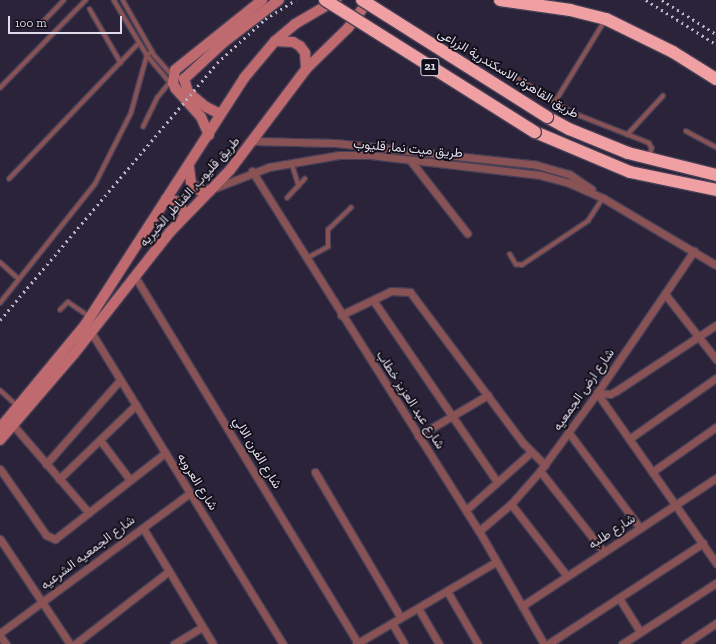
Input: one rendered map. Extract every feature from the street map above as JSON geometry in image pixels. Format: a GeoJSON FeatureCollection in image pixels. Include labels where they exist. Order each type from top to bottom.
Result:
{"type":"FeatureCollection","features":[{"type":"Feature","properties":{"kind":"highway","name":"21"},"geometry":{"type":"LineString","coordinates":[[325,0],[535,132],[630,172],[716,190]]}},
{"type":"Feature","properties":{"kind":"highway","name":"طريق القاهرة, الاسكندرية الزراعى"},"geometry":{"type":"LineString","coordinates":[[362,0],[547,117],[594,140],[649,159],[716,175]]}},
{"type":"Feature","properties":{"kind":"highway"},"geometry":{"type":"LineString","coordinates":[[500,0],[570,10],[606,19],[674,52],[716,79]]}},
{"type":"Feature","properties":{"kind":"main road"},"geometry":{"type":"LineString","coordinates":[[173,83],[180,65],[262,0]]}},
{"type":"Feature","properties":{"kind":"main road"},"geometry":{"type":"LineString","coordinates":[[173,83],[184,79],[230,37],[279,0]]}},
{"type":"Feature","properties":{"kind":"main road","name":"طريق قليوب, القناطر الخيريه"},"geometry":{"type":"LineString","coordinates":[[0,428],[69,347],[90,317],[209,135],[220,114],[244,78],[275,41],[295,24],[336,0]]}},
{"type":"Feature","properties":{"kind":"main road","name":"طريق قليوب, القناطر الخيريه"},"geometry":{"type":"LineString","coordinates":[[0,440],[91,332],[134,275],[184,214],[211,190],[254,141],[306,69],[348,28],[369,0]]}},
{"type":"Feature","properties":{"kind":"main road"},"geometry":{"type":"LineString","coordinates":[[275,41],[293,42],[300,46],[306,53],[306,69]]}},
{"type":"Feature","properties":{"kind":"main road"},"geometry":{"type":"LineString","coordinates":[[184,79],[188,92],[206,107],[220,114]]}},
{"type":"Feature","properties":{"kind":"main road"},"geometry":{"type":"LineString","coordinates":[[173,83],[201,117],[209,135]]}},
{"type":"Feature","properties":{"kind":"main road"},"geometry":{"type":"LineString","coordinates":[[188,167],[191,182],[199,190],[211,190]]}},
{"type":"Feature","properties":{"kind":"main road"},"geometry":{"type":"LineString","coordinates":[[166,199],[179,202],[184,214]]}},
{"type":"Feature","properties":{"kind":"street","name":"طريق ميت نما, قليوب"},"geometry":{"type":"LineString","coordinates":[[254,141],[336,143],[537,165],[569,174],[603,198],[716,265]]}},
{"type":"Feature","properties":{"kind":"street","name":"طريق ميت نما, قليوب"},"geometry":{"type":"LineString","coordinates":[[211,190],[252,171],[292,162],[339,156],[370,155],[540,175],[569,183],[603,198]]}},
{"type":"Feature","properties":{"kind":"street"},"geometry":{"type":"LineString","coordinates":[[410,160],[466,233]]}},
{"type":"Feature","properties":{"kind":"street","name":"شارع عبد العزيز خطاب"},"geometry":{"type":"LineString","coordinates":[[252,171],[341,315],[479,531],[544,644]]}},
{"type":"Feature","properties":{"kind":"street","name":"شارع ارض الجمعيه"},"geometry":{"type":"LineString","coordinates":[[479,531],[510,504],[543,468],[597,393],[694,251]]}},
{"type":"Feature","properties":{"kind":"street","name":"شارع الفرن الالي"},"geometry":{"type":"LineString","coordinates":[[134,275],[359,643]]}},
{"type":"Feature","properties":{"kind":"street"},"geometry":{"type":"LineString","coordinates":[[341,315],[391,291],[404,290],[415,296],[604,552]]}},
{"type":"Feature","properties":{"kind":"street"},"geometry":{"type":"LineString","coordinates":[[665,294],[716,359]]}},
{"type":"Feature","properties":{"kind":"street"},"geometry":{"type":"LineString","coordinates":[[373,300],[497,482]]}},
{"type":"Feature","properties":{"kind":"street"},"geometry":{"type":"LineString","coordinates":[[597,393],[604,395],[616,391],[700,338],[716,326]]}},
{"type":"Feature","properties":{"kind":"street","name":"شارع العروبه"},"geometry":{"type":"LineString","coordinates":[[91,332],[283,644]]}},
{"type":"Feature","properties":{"kind":"street"},"geometry":{"type":"LineString","coordinates":[[629,439],[716,378]]}},
{"type":"Feature","properties":{"kind":"street"},"geometry":{"type":"LineString","coordinates":[[46,464],[120,380]]}},
{"type":"Feature","properties":{"kind":"street"},"geometry":{"type":"LineString","coordinates":[[597,393],[716,562]]}},
{"type":"Feature","properties":{"kind":"street"},"geometry":{"type":"LineString","coordinates":[[418,436],[488,395]]}},
{"type":"Feature","properties":{"kind":"street"},"geometry":{"type":"LineString","coordinates":[[59,479],[136,405]]}},
{"type":"Feature","properties":{"kind":"street"},"geometry":{"type":"LineString","coordinates":[[13,425],[89,513]]}},
{"type":"Feature","properties":{"kind":"street"},"geometry":{"type":"LineString","coordinates":[[652,472],[716,427]]}},
{"type":"Feature","properties":{"kind":"street"},"geometry":{"type":"LineString","coordinates":[[569,433],[640,528]]}},
{"type":"Feature","properties":{"kind":"street"},"geometry":{"type":"LineString","coordinates":[[100,440],[130,480]]}},
{"type":"Feature","properties":{"kind":"street"},"geometry":{"type":"LineString","coordinates":[[466,510],[531,452]]}},
{"type":"Feature","properties":{"kind":"street"},"geometry":{"type":"LineString","coordinates":[[0,469],[46,535],[52,539],[58,538],[165,453]]}},
{"type":"Feature","properties":{"kind":"street"},"geometry":{"type":"LineString","coordinates":[[315,472],[401,618]]}},
{"type":"Feature","properties":{"kind":"street","name":"شارع طلبه"},"geometry":{"type":"LineString","coordinates":[[522,606],[716,478]]}},
{"type":"Feature","properties":{"kind":"street","name":"شارع الجمعيه الشرعيه"},"geometry":{"type":"LineString","coordinates":[[0,634],[190,492]]}},
{"type":"Feature","properties":{"kind":"street"},"geometry":{"type":"LineString","coordinates":[[510,504],[567,576]]}},
{"type":"Feature","properties":{"kind":"street"},"geometry":{"type":"LineString","coordinates":[[143,528],[213,644]]}},
{"type":"Feature","properties":{"kind":"street"},"geometry":{"type":"LineString","coordinates":[[0,539],[70,644]]}},
{"type":"Feature","properties":{"kind":"street"},"geometry":{"type":"LineString","coordinates":[[548,644],[703,543]]}},
{"type":"Feature","properties":{"kind":"street"},"geometry":{"type":"LineString","coordinates":[[359,643],[496,562]]}},
{"type":"Feature","properties":{"kind":"street"},"geometry":{"type":"LineString","coordinates":[[75,644],[169,571]]}},
{"type":"Feature","properties":{"kind":"street"},"geometry":{"type":"LineString","coordinates":[[622,644],[716,583]]}},
{"type":"Feature","properties":{"kind":"street"},"geometry":{"type":"LineString","coordinates":[[447,591],[478,644]]}},
{"type":"Feature","properties":{"kind":"street"},"geometry":{"type":"LineString","coordinates":[[619,598],[640,632]]}},
{"type":"Feature","properties":{"kind":"street"},"geometry":{"type":"LineString","coordinates":[[418,608],[439,644]]}},
{"type":"Feature","properties":{"kind":"street"},"geometry":{"type":"LineString","coordinates":[[392,623],[404,644]]}},
{"type":"Feature","properties":{"kind":"street"},"geometry":{"type":"LineString","coordinates":[[685,644],[716,623]]}},
{"type":"Feature","properties":{"kind":"street"},"geometry":{"type":"LineString","coordinates":[[174,644],[202,627]]}},
{"type":"Feature","properties":{"kind":"street"},"geometry":{"type":"LineString","coordinates":[[0,634],[6,644]]}},
{"type":"Feature","properties":{"kind":"lane"},"geometry":{"type":"LineString","coordinates":[[43,22],[64,0]]}},
{"type":"Feature","properties":{"kind":"lane"},"geometry":{"type":"LineString","coordinates":[[0,88],[85,2],[80,0]]}},
{"type":"Feature","properties":{"kind":"lane"},"geometry":{"type":"LineString","coordinates":[[114,0],[139,44],[173,83]]}},
{"type":"Feature","properties":{"kind":"lane"},"geometry":{"type":"LineString","coordinates":[[123,0],[152,52],[173,83]]}},
{"type":"Feature","properties":{"kind":"lane"},"geometry":{"type":"LineString","coordinates":[[90,9],[121,62]]}},
{"type":"Feature","properties":{"kind":"lane"},"geometry":{"type":"LineString","coordinates":[[555,102],[606,19]]}},
{"type":"Feature","properties":{"kind":"lane"},"geometry":{"type":"LineString","coordinates":[[9,179],[139,44]]}},
{"type":"Feature","properties":{"kind":"lane"},"geometry":{"type":"LineString","coordinates":[[0,303],[18,278],[95,184],[131,113],[147,55],[152,52]]}},
{"type":"Feature","properties":{"kind":"lane"},"geometry":{"type":"LineString","coordinates":[[517,78],[555,102],[651,145],[649,159]]}},
{"type":"Feature","properties":{"kind":"lane"},"geometry":{"type":"LineString","coordinates":[[144,127],[157,98],[173,83]]}},
{"type":"Feature","properties":{"kind":"lane"},"geometry":{"type":"LineString","coordinates":[[627,135],[663,96]]}},
{"type":"Feature","properties":{"kind":"lane"},"geometry":{"type":"LineString","coordinates":[[686,131],[716,147]]}},
{"type":"Feature","properties":{"kind":"lane"},"geometry":{"type":"LineString","coordinates":[[292,162],[299,186]]}},
{"type":"Feature","properties":{"kind":"lane"},"geometry":{"type":"LineString","coordinates":[[286,198],[305,179]]}},
{"type":"Feature","properties":{"kind":"lane"},"geometry":{"type":"LineString","coordinates":[[510,254],[516,264],[522,265],[588,221],[603,198]]}},
{"type":"Feature","properties":{"kind":"lane"},"geometry":{"type":"LineString","coordinates":[[306,259],[328,247],[328,230],[351,208]]}},
{"type":"Feature","properties":{"kind":"lane"},"geometry":{"type":"LineString","coordinates":[[0,262],[18,278]]}},
{"type":"Feature","properties":{"kind":"lane"},"geometry":{"type":"LineString","coordinates":[[60,310],[68,302],[90,317]]}},
{"type":"Feature","properties":{"kind":"lane"},"geometry":{"type":"LineString","coordinates":[[0,390],[19,406]]}},
{"type":"Feature","properties":{"kind":"railway"},"geometry":{"type":"LineString","coordinates":[[0,320],[217,63],[265,19],[296,0]]}},
{"type":"Feature","properties":{"kind":"railway"},"geometry":{"type":"LineString","coordinates":[[646,0],[716,44]]}},
{"type":"Feature","properties":{"kind":"railway"},"geometry":{"type":"LineString","coordinates":[[662,0],[716,34]]}}]}
